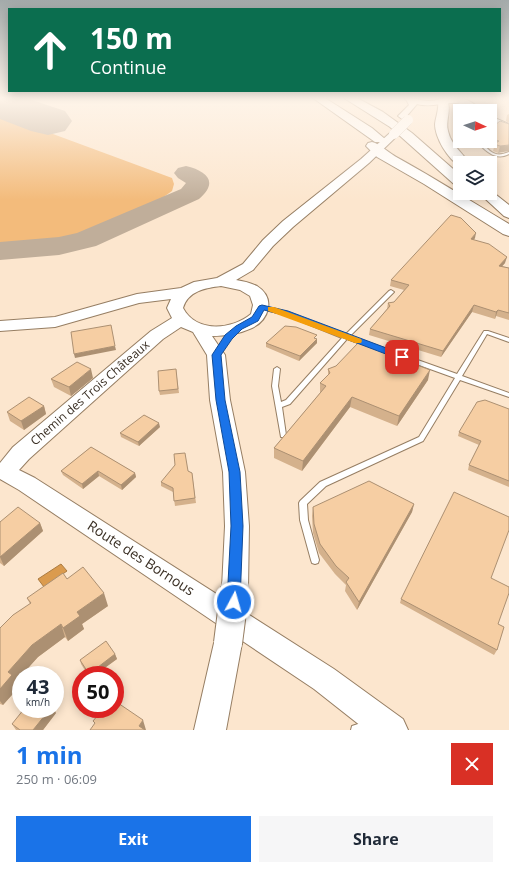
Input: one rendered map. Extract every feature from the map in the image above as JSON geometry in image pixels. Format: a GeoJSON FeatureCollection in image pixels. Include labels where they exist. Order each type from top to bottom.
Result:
{"type":"FeatureCollection","features":[{"type":"Feature","properties":{"kind":"highway"},"geometry":{"type":"LineString","coordinates":[[369,132],[375,145],[397,163],[429,181],[509,231]]}},
{"type":"Feature","properties":{"kind":"highway"},"geometry":{"type":"LineString","coordinates":[[403,132],[453,176]]}},
{"type":"Feature","properties":{"kind":"highway"},"geometry":{"type":"LineString","coordinates":[[412,132],[453,165]]}},
{"type":"Feature","properties":{"kind":"highway"},"geometry":{"type":"LineString","coordinates":[[442,132],[448,144],[457,156]]}},
{"type":"Feature","properties":{"kind":"highway"},"geometry":{"type":"LineString","coordinates":[[365,161],[377,160],[397,163]]}},
{"type":"Feature","properties":{"kind":"highway"},"geometry":{"type":"LineString","coordinates":[[497,194],[509,205]]}},
{"type":"Feature","properties":{"kind":"highway"},"geometry":{"type":"LineString","coordinates":[[481,200],[509,225]]}},
{"type":"Feature","properties":{"kind":"highway"},"geometry":{"type":"LineString","coordinates":[[494,200],[509,213]]}},
{"type":"Feature","properties":{"kind":"main road"},"geometry":{"type":"LineString","coordinates":[[221,282],[248,268],[272,238],[316,200],[375,145],[392,132]]}},
{"type":"Feature","properties":{"kind":"main road"},"geometry":{"type":"LineString","coordinates":[[316,200],[365,161],[375,145]]}},
{"type":"Feature","properties":{"kind":"main road"},"geometry":{"type":"LineString","coordinates":[[247,288],[248,268]]}},
{"type":"Feature","properties":{"kind":"main road"},"geometry":{"type":"LineString","coordinates":[[0,326],[20,326],[55,322],[90,313],[130,300],[185,292],[201,285],[221,282],[247,288],[256,293],[261,300],[262,308],[255,319],[239,328],[228,337],[216,355]]}},
{"type":"Feature","properties":{"kind":"main road"},"geometry":{"type":"LineString","coordinates":[[185,292],[176,302],[185,319],[216,355],[220,400],[234,472],[237,526],[235,588],[228,643],[210,730]]}},
{"type":"Feature","properties":{"kind":"main road"},"geometry":{"type":"LineString","coordinates":[[146,298],[185,319],[212,331],[239,328]]}},
{"type":"Feature","properties":{"kind":"main road","name":"Chemin des Trois Châteaux"},"geometry":{"type":"LineString","coordinates":[[5,472],[21,453],[157,336],[170,326],[185,319]]}},
{"type":"Feature","properties":{"kind":"main road","name":"Route des Bornous"},"geometry":{"type":"LineString","coordinates":[[5,472],[27,484],[260,636],[324,679],[391,729]]}},
{"type":"Feature","properties":{"kind":"lane"},"geometry":{"type":"LineString","coordinates":[[485,148],[490,153],[502,156],[509,153]]}},
{"type":"Feature","properties":{"kind":"lane"},"geometry":{"type":"LineString","coordinates":[[278,406],[288,402],[346,337],[391,292]]}},
{"type":"Feature","properties":{"kind":"lane"},"geometry":{"type":"LineString","coordinates":[[262,308],[285,313],[346,337],[509,395]]}},
{"type":"Feature","properties":{"kind":"lane"},"geometry":{"type":"LineString","coordinates":[[314,560],[304,520],[303,504],[323,484],[421,439],[486,332],[509,340]]}},
{"type":"Feature","properties":{"kind":"lane"},"geometry":{"type":"LineString","coordinates":[[277,369],[275,386],[283,435]]}},
{"type":"Feature","properties":{"kind":"lane"},"geometry":{"type":"LineString","coordinates":[[356,730],[364,727],[391,729]]}},
{"type":"Feature","properties":{"kind":"shaded area"},"geometry":{"type":"Polygon","coordinates":[[[0,132],[48,132],[172,178],[174,184],[172,191],[158,201],[82,234],[50,241],[0,246],[0,132]]]}},
{"type":"Feature","properties":{"kind":"shaded area"},"geometry":{"type":"Polygon","coordinates":[[[61,564],[67,571],[44,587],[38,579],[61,564]]]}},
{"type":"Feature","properties":{"kind":"building"},"geometry":{"type":"Polygon","coordinates":[[[497,132],[509,132],[509,145],[497,145],[497,142],[499,141],[497,141],[497,132]]]}},
{"type":"Feature","properties":{"kind":"building"},"geometry":{"type":"Polygon","coordinates":[[[451,215],[461,218],[476,233],[471,239],[489,244],[507,257],[499,266],[509,268],[509,313],[498,310],[496,312],[474,305],[443,351],[370,329],[390,306],[388,303],[394,302],[409,285],[391,280],[451,215]]]}},
{"type":"Feature","properties":{"kind":"building"},"geometry":{"type":"Polygon","coordinates":[[[111,325],[115,346],[74,354],[71,332],[111,325]]]}},
{"type":"Feature","properties":{"kind":"building"},"geometry":{"type":"Polygon","coordinates":[[[285,326],[296,327],[317,335],[314,338],[317,339],[300,356],[266,343],[285,326]]]}},
{"type":"Feature","properties":{"kind":"building"},"geometry":{"type":"Polygon","coordinates":[[[358,343],[390,354],[396,354],[397,357],[430,370],[399,416],[352,397],[303,461],[274,448],[326,386],[320,383],[330,373],[328,369],[336,366],[358,343]]]}},
{"type":"Feature","properties":{"kind":"building"},"geometry":{"type":"Polygon","coordinates":[[[77,362],[91,369],[69,387],[51,379],[77,362]]]}},
{"type":"Feature","properties":{"kind":"building"},"geometry":{"type":"Polygon","coordinates":[[[176,369],[178,389],[159,391],[158,371],[176,369]]]}},
{"type":"Feature","properties":{"kind":"building"},"geometry":{"type":"Polygon","coordinates":[[[29,397],[44,406],[21,421],[7,412],[29,397]]]}},
{"type":"Feature","properties":{"kind":"building"},"geometry":{"type":"Polygon","coordinates":[[[485,400],[509,409],[509,481],[469,465],[481,441],[459,432],[477,402],[485,400]]]}},
{"type":"Feature","properties":{"kind":"building"},"geometry":{"type":"Polygon","coordinates":[[[144,415],[159,423],[138,442],[120,433],[144,415]]]}},
{"type":"Feature","properties":{"kind":"building"},"geometry":{"type":"Polygon","coordinates":[[[91,447],[135,473],[121,485],[98,471],[82,484],[61,471],[91,447]]]}},
{"type":"Feature","properties":{"kind":"building"},"geometry":{"type":"Polygon","coordinates":[[[185,453],[188,471],[192,473],[195,498],[174,501],[173,488],[161,482],[175,465],[174,454],[185,453]]]}},
{"type":"Feature","properties":{"kind":"building"},"geometry":{"type":"Polygon","coordinates":[[[369,481],[414,504],[359,602],[346,582],[349,578],[336,566],[320,544],[314,524],[313,507],[369,481]]]}},
{"type":"Feature","properties":{"kind":"building"},"geometry":{"type":"Polygon","coordinates":[[[454,492],[509,517],[509,530],[491,578],[509,587],[509,593],[498,624],[504,627],[497,650],[401,599],[454,492]]]}},
{"type":"Feature","properties":{"kind":"building"},"geometry":{"type":"Polygon","coordinates":[[[18,507],[40,523],[0,557],[0,522],[18,507]]]}},
{"type":"Feature","properties":{"kind":"building"},"geometry":{"type":"Polygon","coordinates":[[[83,567],[104,593],[77,612],[80,616],[63,628],[61,624],[32,645],[12,666],[8,672],[12,675],[0,689],[0,628],[13,615],[31,603],[27,598],[63,573],[67,579],[83,567]]]}},
{"type":"Feature","properties":{"kind":"building"},"geometry":{"type":"Polygon","coordinates":[[[106,641],[115,654],[99,666],[84,666],[80,660],[106,641]]]}},
{"type":"Feature","properties":{"kind":"building"},"geometry":{"type":"Polygon","coordinates":[[[124,707],[143,720],[139,726],[145,730],[90,730],[95,723],[93,721],[96,718],[124,718],[124,707]]]}},
{"type":"Feature","properties":{"kind":"building"},"geometry":{"type":"Polygon","coordinates":[[[17,718],[43,718],[33,730],[20,730],[12,724],[17,718]]]}},
{"type":"Feature","properties":{"kind":"taxiway"},"geometry":{"type":"LineString","coordinates":[[0,251],[59,246],[86,240],[190,194],[196,189],[198,184],[197,180],[186,173]]}},
{"type":"Feature","properties":{"kind":"slow traffic"},"geometry":{"type":"LineString","coordinates":[[271,309],[358,341]]}},
{"type":"Feature","properties":{"kind":"route"},"geometry":{"type":"LineString","coordinates":[[234,602],[237,556],[234,472],[231,448],[220,400],[216,355],[228,337],[239,328],[255,319],[262,308],[272,309],[402,357]]}}]}
